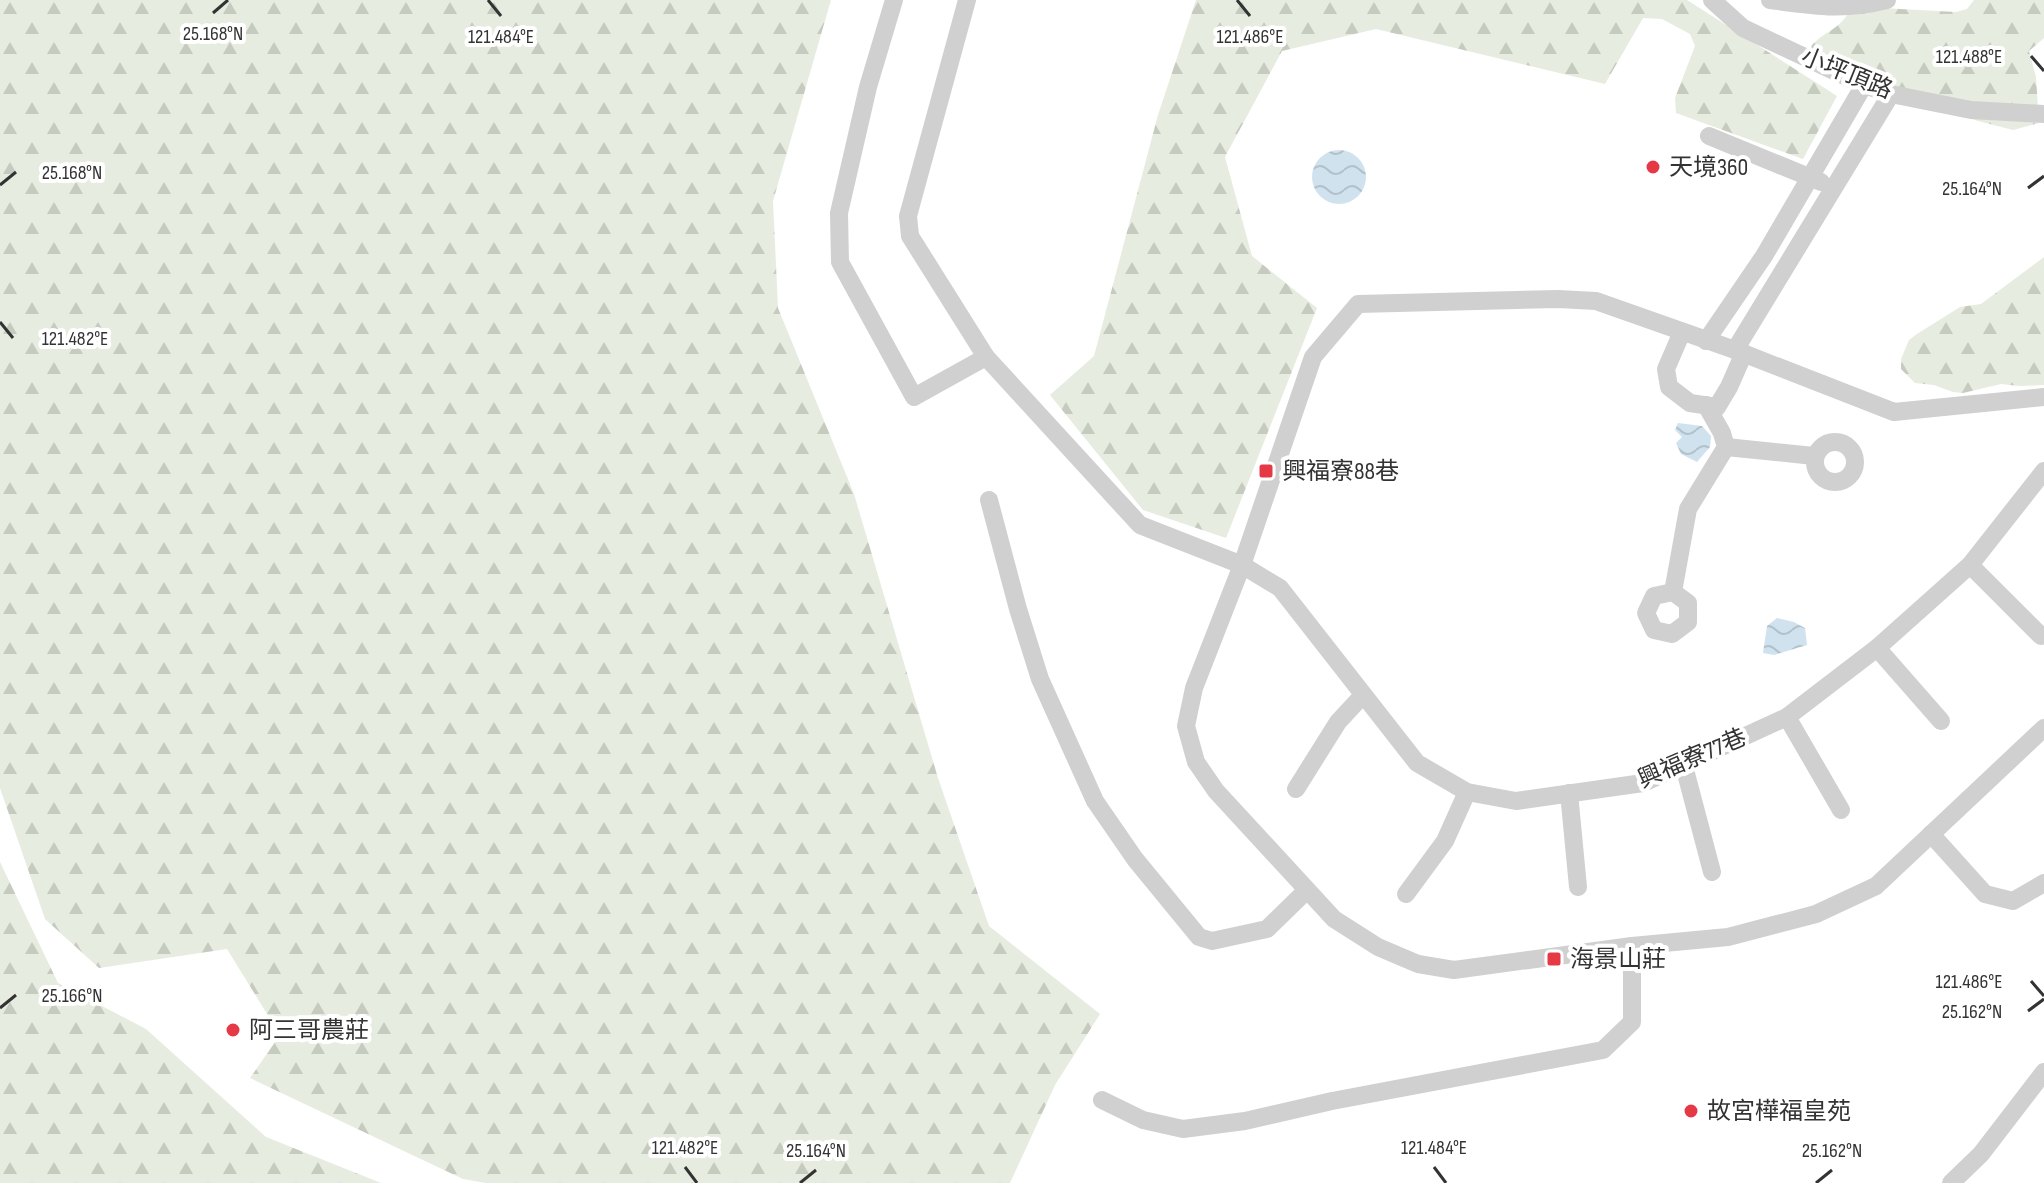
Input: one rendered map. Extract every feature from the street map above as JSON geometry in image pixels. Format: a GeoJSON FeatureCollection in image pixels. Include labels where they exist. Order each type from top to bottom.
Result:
{"type":"FeatureCollection","features":[{"type":"Feature","properties":{"kind":"street"},"geometry":{"type":"LineString","coordinates":[[894,0],[868,87],[839,213],[840,262],[914,397],[986,357]]}},
{"type":"Feature","properties":{"kind":"street"},"geometry":{"type":"LineString","coordinates":[[967,0],[908,216],[910,236],[986,357],[1140,525],[1242,565]]}},
{"type":"Feature","properties":{"kind":"street","name":"小坪頂路"},"geometry":{"type":"LineString","coordinates":[[1712,0],[1743,28],[1864,85],[1891,94],[1971,110],[2044,114]]}},
{"type":"Feature","properties":{"kind":"street"},"geometry":{"type":"LineString","coordinates":[[1770,0],[1835,8],[1887,0]]}},
{"type":"Feature","properties":{"kind":"street"},"geometry":{"type":"LineString","coordinates":[[1706,341],[1764,256],[1864,85]]}},
{"type":"Feature","properties":{"kind":"street"},"geometry":{"type":"LineString","coordinates":[[1682,332],[1666,369],[1669,387],[1690,403],[1717,407],[1739,352],[1891,94]]}},
{"type":"Feature","properties":{"kind":"street"},"geometry":{"type":"LineString","coordinates":[[1709,136],[1833,188]]}},
{"type":"Feature","properties":{"kind":"street"},"geometry":{"type":"LineString","coordinates":[[2044,397],[1894,412],[1596,301],[1558,299],[1358,304],[1313,357],[1242,565],[1194,688],[1186,726],[1196,762],[1216,791],[1334,919],[1378,947],[1418,964],[1454,970],[1632,946],[1728,937],[1816,914],[1876,886],[2044,728]]}},
{"type":"Feature","properties":{"kind":"street"},"geometry":{"type":"LineString","coordinates":[[1673,592],[1688,509],[1726,447],[1722,433],[1706,405]]}},
{"type":"Feature","properties":{"kind":"street"},"geometry":{"type":"LineString","coordinates":[[1726,447],[1814,456]]}},
{"type":"Feature","properties":{"kind":"street","name":"興福寮77巷"},"geometry":{"type":"LineString","coordinates":[[1242,565],[1280,588],[1417,763],[1467,792],[1516,801],[1643,783],[1787,717],[1877,648],[1970,565],[2044,471]]}},
{"type":"Feature","properties":{"kind":"street"},"geometry":{"type":"LineString","coordinates":[[989,500],[1040,679],[1095,801],[1135,859],[1199,937],[1212,941],[1267,929],[1307,890]]}},
{"type":"Feature","properties":{"kind":"street"},"geometry":{"type":"LineString","coordinates":[[1970,565],[2041,636]]}},
{"type":"Feature","properties":{"kind":"street"},"geometry":{"type":"LineString","coordinates":[[1877,648],[1941,721]]}},
{"type":"Feature","properties":{"kind":"street"},"geometry":{"type":"LineString","coordinates":[[1296,789],[1338,722],[1363,695]]}},
{"type":"Feature","properties":{"kind":"street"},"geometry":{"type":"LineString","coordinates":[[1787,717],[1841,810]]}},
{"type":"Feature","properties":{"kind":"street"},"geometry":{"type":"LineString","coordinates":[[1684,766],[1712,872]]}},
{"type":"Feature","properties":{"kind":"street"},"geometry":{"type":"LineString","coordinates":[[1406,894],[1445,841],[1467,792]]}},
{"type":"Feature","properties":{"kind":"street"},"geometry":{"type":"LineString","coordinates":[[1569,793],[1578,887]]}},
{"type":"Feature","properties":{"kind":"street"},"geometry":{"type":"LineString","coordinates":[[1931,834],[1985,894],[2013,901],[2044,883]]}},
{"type":"Feature","properties":{"kind":"street"},"geometry":{"type":"LineString","coordinates":[[1102,1100],[1143,1120],[1183,1129],[1245,1121],[1332,1101],[1603,1050],[1632,1022],[1632,946]]}},
{"type":"Feature","properties":{"kind":"street"},"geometry":{"type":"LineString","coordinates":[[1951,1183],[1981,1154],[2044,1072]]}},
{"type":"Feature","properties":{"kind":"green space"},"geometry":{"type":"Polygon","coordinates":[[[0,0],[831,0],[773,201],[778,308],[854,494],[938,778],[989,926],[1100,1014],[1055,1085],[1010,1183],[486,1183],[463,1179],[250,1078],[280,1035],[227,949],[99,968],[45,919],[0,788],[0,0]]]}},
{"type":"Feature","properties":{"kind":"green space"},"geometry":{"type":"Polygon","coordinates":[[[1196,0],[1687,0],[1837,96],[1803,159],[1676,113],[1675,98],[1695,46],[1690,34],[1662,19],[1643,18],[1605,84],[1376,29],[1282,51],[1225,157],[1252,256],[1317,308],[1226,538],[1143,510],[1050,395],[1094,356],[1158,115],[1196,0]]]}},
{"type":"Feature","properties":{"kind":"green space"},"geometry":{"type":"Polygon","coordinates":[[[1974,0],[2044,0],[2044,38],[2029,51],[2036,77],[2039,123],[2013,130],[1978,121],[1905,95],[1891,82],[1872,80],[1855,69],[1834,66],[1815,57],[1811,46],[1850,12],[1863,7],[1956,12],[1967,9],[1974,0]]]}},
{"type":"Feature","properties":{"kind":"green space"},"geometry":{"type":"Polygon","coordinates":[[[2044,257],[2044,385],[2001,384],[1963,393],[1953,392],[1934,385],[1915,383],[1901,369],[1901,359],[1909,340],[1960,307],[1981,304],[2044,257]]]}},
{"type":"Feature","properties":{"kind":"green space"},"geometry":{"type":"Polygon","coordinates":[[[0,862],[58,983],[146,1029],[266,1137],[381,1183],[0,1183],[0,862]]]}},
{"type":"Feature","properties":{"kind":"water"},"geometry":{"type":"Polygon","coordinates":[[[1339,150],[1358,158],[1366,177],[1358,196],[1339,204],[1320,196],[1312,177],[1320,158],[1339,150]]]}},
{"type":"Feature","properties":{"kind":"water"},"geometry":{"type":"Polygon","coordinates":[[[1678,423],[1702,426],[1711,436],[1710,447],[1697,462],[1681,454],[1676,443],[1682,437],[1675,430],[1678,423]]]}},
{"type":"Feature","properties":{"kind":"water"},"geometry":{"type":"Polygon","coordinates":[[[1777,618],[1805,628],[1807,645],[1774,655],[1763,653],[1767,626],[1777,618]]]}},
{"type":"Feature","properties":{"kind":"place","name":"天境360"},"geometry":{"type":"Point","coordinates":[1653,167]}},
{"type":"Feature","properties":{"kind":"place","name":"興福寮88巷"},"geometry":{"type":"Point","coordinates":[1266,471]}},
{"type":"Feature","properties":{"kind":"place","name":"海景山莊"},"geometry":{"type":"Point","coordinates":[1554,959]}},
{"type":"Feature","properties":{"kind":"place","name":"阿三哥農莊"},"geometry":{"type":"Point","coordinates":[233,1030]}},
{"type":"Feature","properties":{"kind":"place","name":"故宮樺福皇苑"},"geometry":{"type":"Point","coordinates":[1691,1111]}}]}
